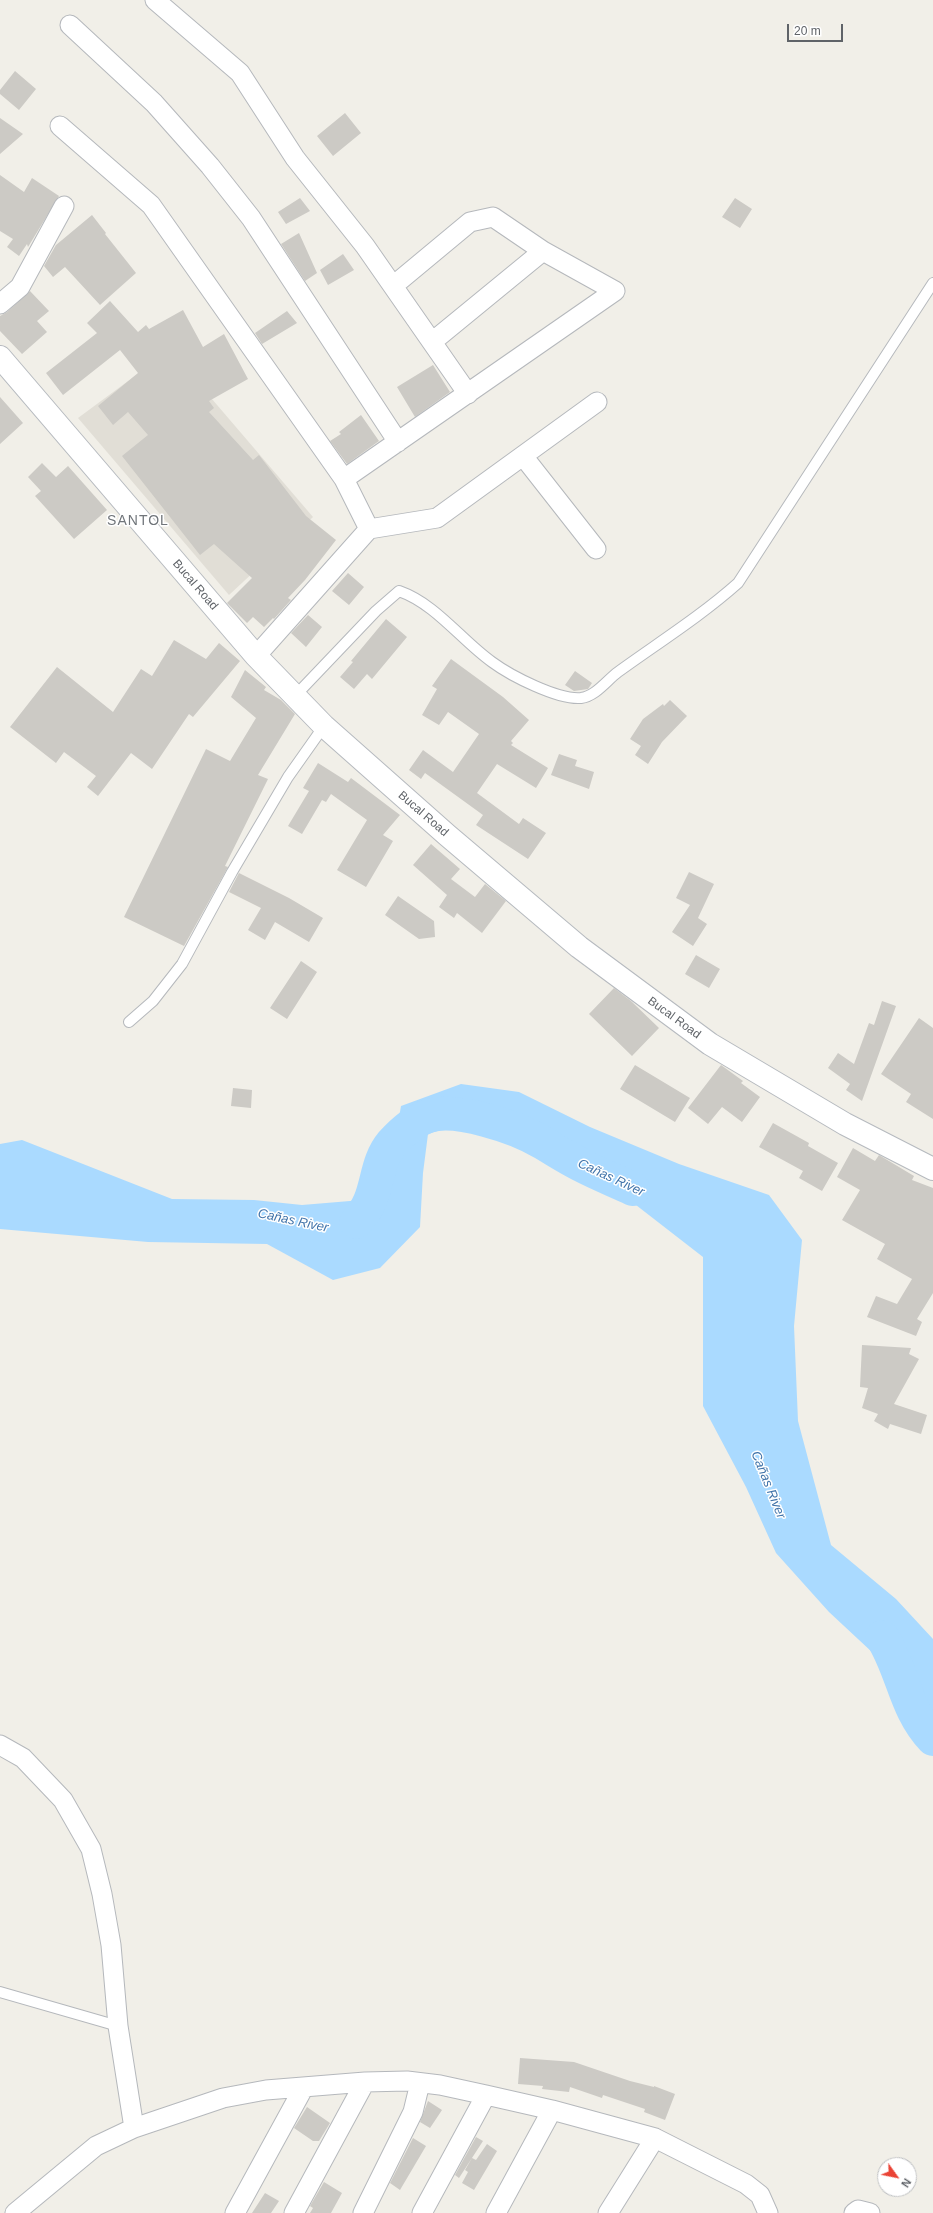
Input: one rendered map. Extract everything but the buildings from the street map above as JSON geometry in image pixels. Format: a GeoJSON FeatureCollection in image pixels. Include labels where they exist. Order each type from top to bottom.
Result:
{"type":"FeatureCollection","features":[{"type":"Feature","properties":{"kind":"street"},"geometry":{"type":"LineString","coordinates":[[155,0],[240,74],[295,158],[365,246],[468,394]]}},
{"type":"Feature","properties":{"kind":"street"},"geometry":{"type":"LineString","coordinates":[[70,26],[154,103],[210,166],[251,218],[398,442]]}},
{"type":"Feature","properties":{"kind":"street"},"geometry":{"type":"LineString","coordinates":[[60,126],[151,205],[344,479],[369,529]]}},
{"type":"Feature","properties":{"kind":"street"},"geometry":{"type":"LineString","coordinates":[[0,304],[20,287],[64,206]]}},
{"type":"Feature","properties":{"kind":"street"},"geometry":{"type":"LineString","coordinates":[[344,479],[615,292],[543,251],[493,217],[470,222],[393,286]]}},
{"type":"Feature","properties":{"kind":"street"},"geometry":{"type":"LineString","coordinates":[[432,342],[543,251]]}},
{"type":"Feature","properties":{"kind":"street","name":"Bucal Road"},"geometry":{"type":"LineString","coordinates":[[0,357],[256,656],[324,726],[447,835],[579,947],[710,1044],[845,1124],[933,1169]]}},
{"type":"Feature","properties":{"kind":"street"},"geometry":{"type":"LineString","coordinates":[[256,656],[369,529],[437,518],[598,402]]}},
{"type":"Feature","properties":{"kind":"street"},"geometry":{"type":"LineString","coordinates":[[523,456],[596,549]]}},
{"type":"Feature","properties":{"kind":"street"},"geometry":{"type":"LineString","coordinates":[[0,1745],[23,1758],[63,1800],[91,1849],[102,1894],[111,1945],[118,2026],[134,2128]]}},
{"type":"Feature","properties":{"kind":"street"},"geometry":{"type":"LineString","coordinates":[[15,2213],[96,2146],[134,2128],[223,2098],[266,2090],[365,2082],[420,2083],[486,2095],[552,2110],[655,2138],[746,2184],[760,2195],[768,2213]]}},
{"type":"Feature","properties":{"kind":"street"},"geometry":{"type":"LineString","coordinates":[[294,2213],[365,2082]]}},
{"type":"Feature","properties":{"kind":"street"},"geometry":{"type":"LineString","coordinates":[[363,2213],[413,2112],[420,2083]]}},
{"type":"Feature","properties":{"kind":"street"},"geometry":{"type":"LineString","coordinates":[[235,2213],[304,2086]]}},
{"type":"Feature","properties":{"kind":"street"},"geometry":{"type":"LineString","coordinates":[[422,2213],[486,2095]]}},
{"type":"Feature","properties":{"kind":"street"},"geometry":{"type":"LineString","coordinates":[[496,2213],[552,2110]]}},
{"type":"Feature","properties":{"kind":"street"},"geometry":{"type":"LineString","coordinates":[[608,2213],[655,2138]]}},
{"type":"Feature","properties":{"kind":"street"},"geometry":{"type":"LineString","coordinates":[[854,2213],[858,2210],[870,2213]]}},
{"type":"Feature","properties":{"kind":"lane"},"geometry":{"type":"LineString","coordinates":[[294,696],[376,611],[399,591],[416,597],[493,662],[548,692],[580,698],[588,696],[719,600],[738,583],[933,283]]}},
{"type":"Feature","properties":{"kind":"lane"},"geometry":{"type":"LineString","coordinates":[[129,1022],[153,1001],[182,964],[232,872],[288,777],[324,726]]}},
{"type":"Feature","properties":{"kind":"lane"},"geometry":{"type":"LineString","coordinates":[[0,1992],[118,2026]]}},
{"type":"Feature","properties":{"kind":"shaded area"},"geometry":{"type":"Polygon","coordinates":[[[170,350],[313,517],[229,595],[78,418],[170,350]]]}},
{"type":"Feature","properties":{"kind":"water"},"geometry":{"type":"Polygon","coordinates":[[[461,1084],[519,1092],[590,1127],[679,1164],[769,1195],[802,1240],[794,1326],[798,1421],[831,1545],[896,1599],[933,1639],[933,1734],[902,1680],[829,1612],[776,1553],[746,1487],[703,1406],[703,1257],[538,1129],[457,1125],[428,1134],[423,1173],[420,1227],[380,1268],[333,1280],[267,1244],[148,1242],[0,1229],[0,1144],[22,1140],[172,1199],[254,1200],[302,1205],[362,1200],[391,1164],[401,1106],[461,1084]]]}},
{"type":"Feature","properties":{"kind":"waterway","name":"Cañas River"},"geometry":{"type":"LineString","coordinates":[[356,1222],[364,1212],[369,1202],[381,1162],[392,1143],[413,1124],[428,1116],[440,1114],[469,1116],[517,1130],[571,1160],[633,1189]]}},
{"type":"Feature","properties":{"kind":"waterway","name":"Cañas River"},"geometry":{"type":"LineString","coordinates":[[882,1637],[895,1663],[910,1703],[924,1728],[933,1739]]}},
{"type":"Feature","properties":{"kind":"district","name":"SANTOL"},"geometry":{"type":"Point","coordinates":[138,521]}}]}
